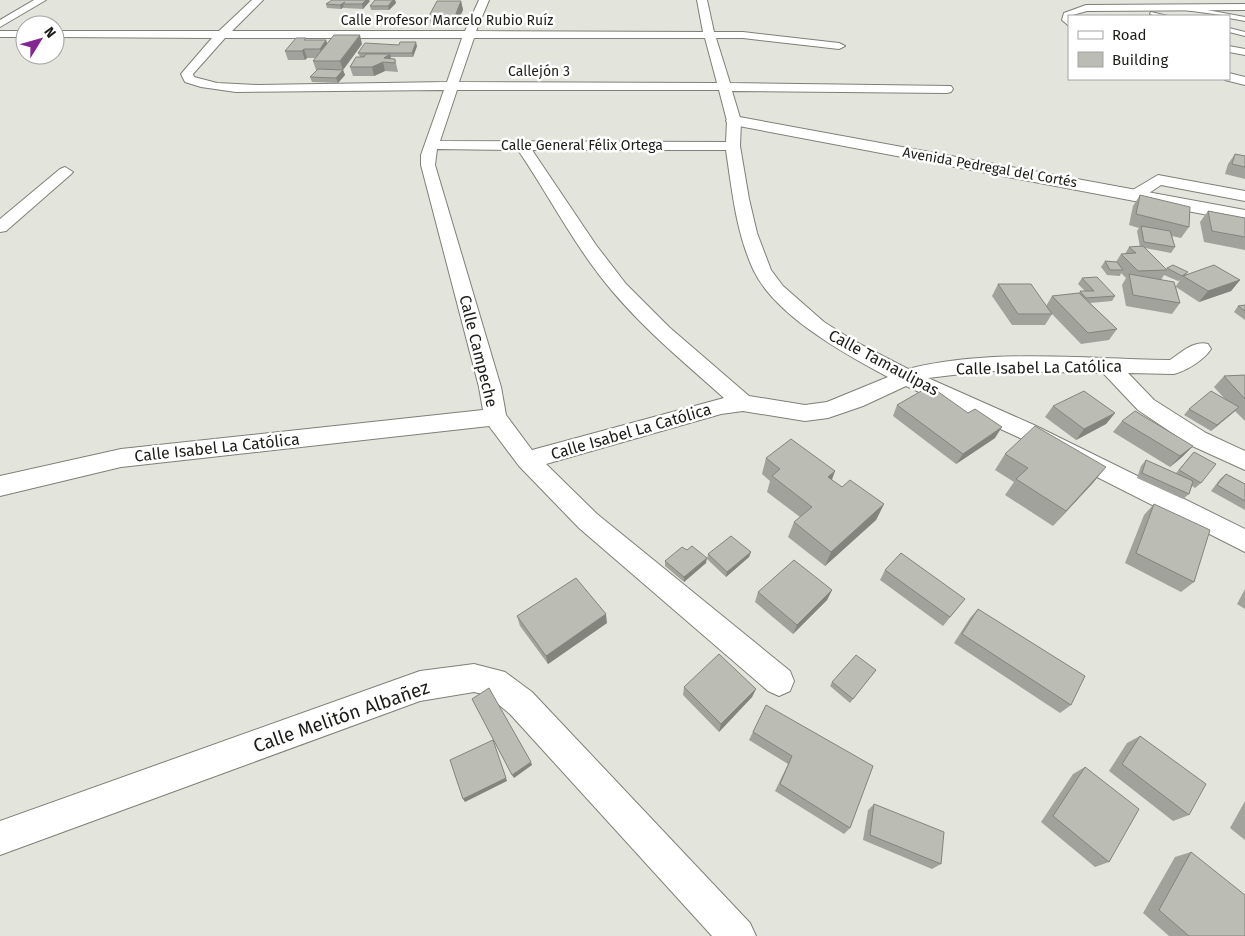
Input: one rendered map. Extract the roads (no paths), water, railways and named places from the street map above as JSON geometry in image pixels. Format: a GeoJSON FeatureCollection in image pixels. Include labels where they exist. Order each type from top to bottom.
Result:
{"type":"FeatureCollection","features":[{"type":"Feature","properties":{"kind":"street"},"geometry":{"type":"LineString","coordinates":[[0,24],[41,0]]}},
{"type":"Feature","properties":{"kind":"street"},"geometry":{"type":"LineString","coordinates":[[221,35],[258,0]]}},
{"type":"Feature","properties":{"kind":"street","name":"Calle Campeche"},"geometry":{"type":"LineString","coordinates":[[484,0],[469,35],[431,145],[428,165],[490,387],[495,416],[527,460],[588,522],[779,681]]}},
{"type":"Feature","properties":{"kind":"street","name":"Calle Tamaulipas"},"geometry":{"type":"LineString","coordinates":[[702,0],[704,14],[734,120],[733,146],[741,199],[749,233],[762,270],[776,290],[817,326],[839,341],[906,376],[1026,432],[1245,541]]}},
{"type":"Feature","properties":{"kind":"street"},"geometry":{"type":"LineString","coordinates":[[1132,0],[1156,15]]}},
{"type":"Feature","properties":{"kind":"street"},"geometry":{"type":"LineString","coordinates":[[1222,0],[1245,11]]}},
{"type":"Feature","properties":{"kind":"street"},"geometry":{"type":"LineString","coordinates":[[1180,7],[1223,15]]}},
{"type":"Feature","properties":{"kind":"street"},"geometry":{"type":"LineString","coordinates":[[1070,15],[1072,12],[1086,8],[1240,7]]}},
{"type":"Feature","properties":{"kind":"street"},"geometry":{"type":"LineString","coordinates":[[1230,16],[1245,19]]}},
{"type":"Feature","properties":{"kind":"street"},"geometry":{"type":"LineString","coordinates":[[1230,30],[1245,34]]}},
{"type":"Feature","properties":{"kind":"street"},"geometry":{"type":"LineString","coordinates":[[0,34],[15,34]]}},
{"type":"Feature","properties":{"kind":"street","name":"Calle Profesor Marcelo Rubio Ruíz"},"geometry":{"type":"LineString","coordinates":[[65,34],[711,35],[754,36],[839,46]]}},
{"type":"Feature","properties":{"kind":"street","name":"Callejón 3"},"geometry":{"type":"LineString","coordinates":[[221,35],[189,69],[187,74],[193,81],[206,85],[263,88],[452,85],[947,89]]}},
{"type":"Feature","properties":{"kind":"street"},"geometry":{"type":"LineString","coordinates":[[1230,49],[1245,52]]}},
{"type":"Feature","properties":{"kind":"street"},"geometry":{"type":"LineString","coordinates":[[1230,78],[1245,81]]}},
{"type":"Feature","properties":{"kind":"street","name":"Avenida Pedregal del Cortés"},"geometry":{"type":"LineString","coordinates":[[734,120],[1137,194],[1245,216]]}},
{"type":"Feature","properties":{"kind":"street","name":"Calle General Félix Ortega"},"geometry":{"type":"LineString","coordinates":[[431,145],[733,146]]}},
{"type":"Feature","properties":{"kind":"street"},"geometry":{"type":"LineString","coordinates":[[522,145],[549,183],[586,245],[636,306],[744,404]]}},
{"type":"Feature","properties":{"kind":"street"},"geometry":{"type":"LineString","coordinates":[[0,227],[65,172]]}},
{"type":"Feature","properties":{"kind":"street"},"geometry":{"type":"LineString","coordinates":[[1137,194],[1158,180],[1245,196]]}},
{"type":"Feature","properties":{"kind":"street","name":"Calle Isabel La Católica"},"geometry":{"type":"LineString","coordinates":[[527,460],[721,406],[744,404],[805,413],[828,410],[855,401],[906,376],[937,369],[986,364],[1174,367],[1201,349]]}},
{"type":"Feature","properties":{"kind":"street"},"geometry":{"type":"LineString","coordinates":[[1109,366],[1146,405],[1198,439],[1245,461]]}},
{"type":"Feature","properties":{"kind":"street","name":"Calle Isabel La Católica"},"geometry":{"type":"LineString","coordinates":[[0,486],[121,458],[495,416]]}},
{"type":"Feature","properties":{"kind":"street","name":"Calle Melitón Albañez"},"geometry":{"type":"LineString","coordinates":[[0,838],[420,686],[474,678],[494,682],[521,703],[737,936]]}}]}
